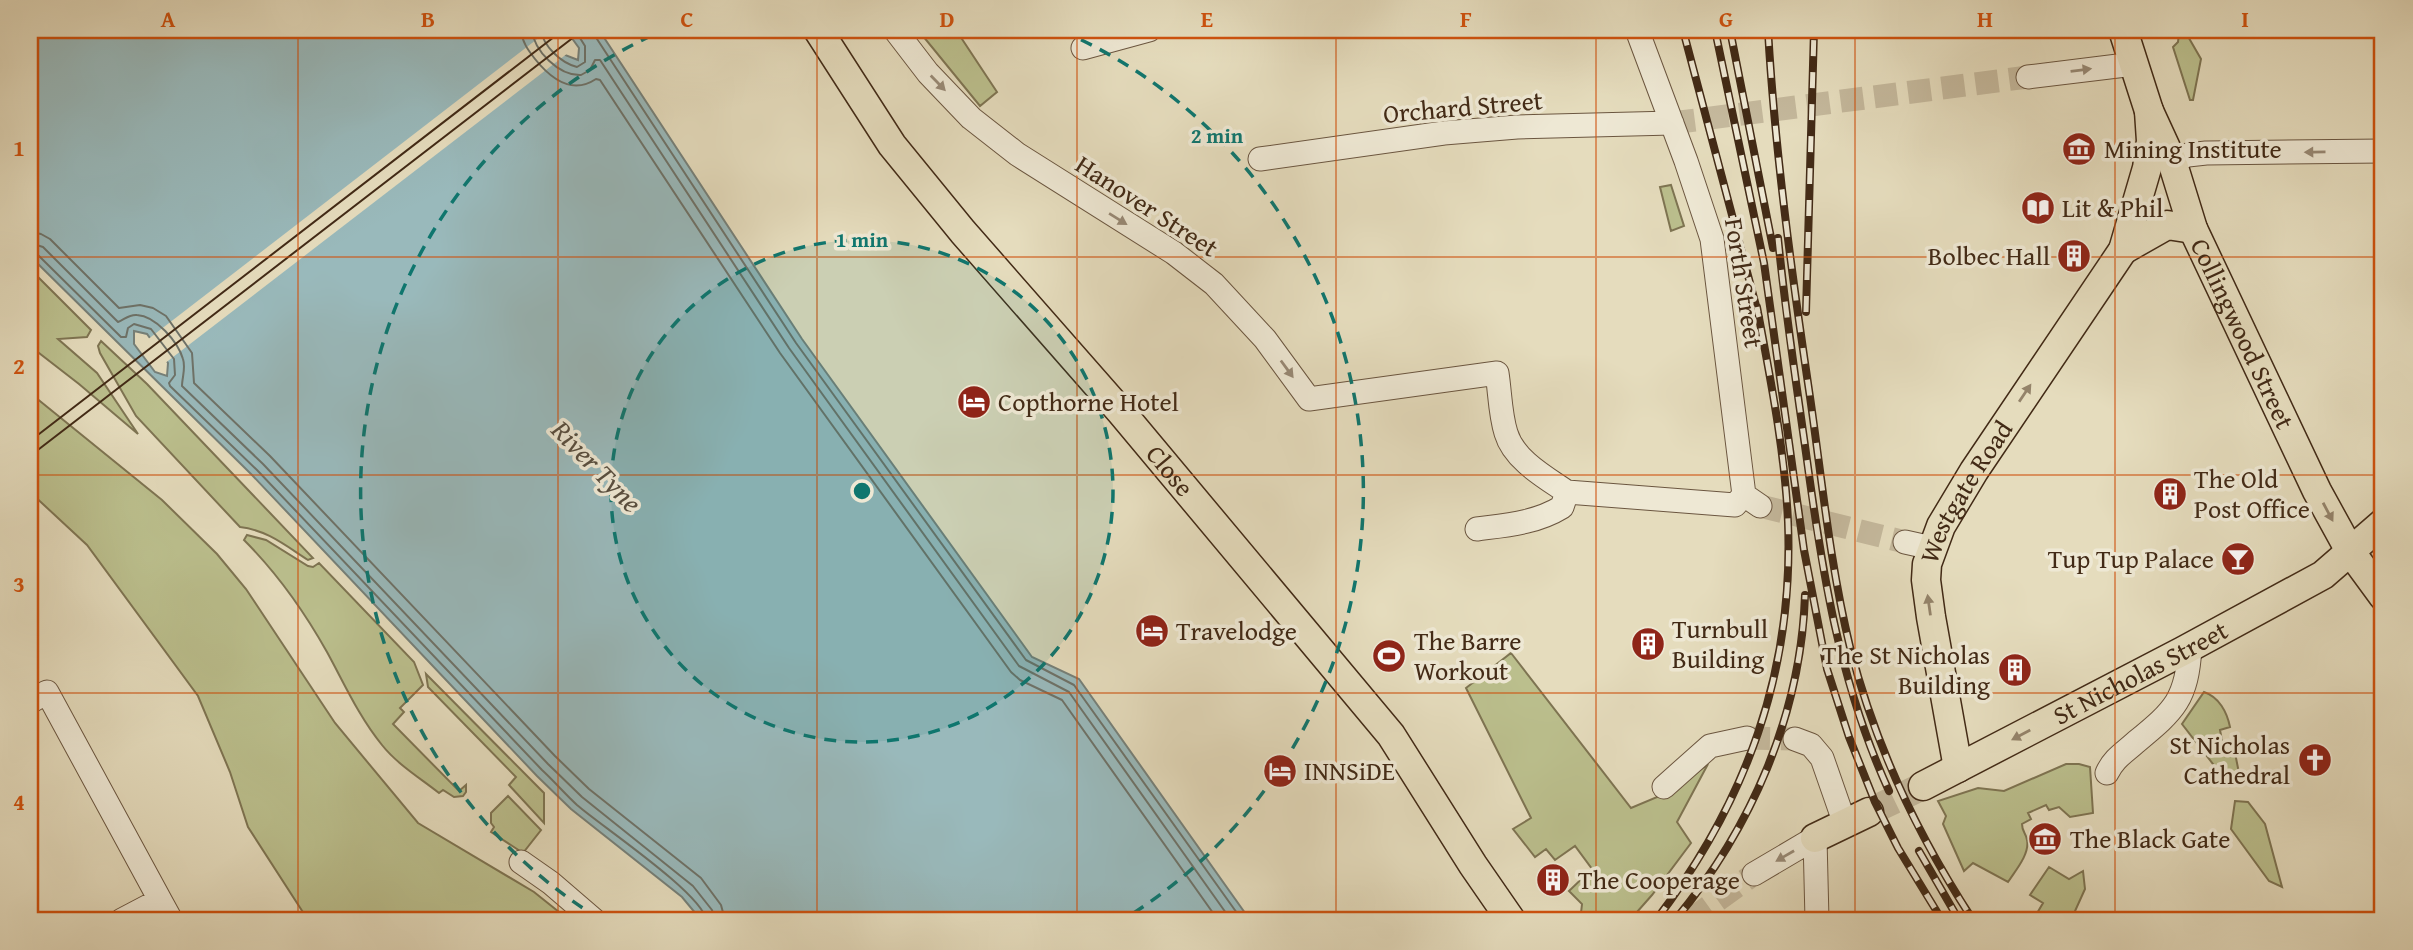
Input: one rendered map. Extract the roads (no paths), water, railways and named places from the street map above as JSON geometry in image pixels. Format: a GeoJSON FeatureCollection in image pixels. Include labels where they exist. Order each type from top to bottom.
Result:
{"type":"FeatureCollection","features":[{"type":"Feature","properties":{"kind":"main road","name":"Close"},"geometry":{"type":"LineString","coordinates":[[818,30],[892,145],[962,232],[1121,412],[1391,735],[1511,920]]}},
{"type":"Feature","properties":{"kind":"main road"},"geometry":{"type":"LineString","coordinates":[[2123,30],[2149,111]]}},
{"type":"Feature","properties":{"kind":"main road","name":"Collingwood Street"},"geometry":{"type":"LineString","coordinates":[[2149,111],[2175,174],[2193,229],[2317,491],[2350,551],[2383,596]]}},
{"type":"Feature","properties":{"kind":"main road","name":"Westgate Road"},"geometry":{"type":"LineString","coordinates":[[1958,768],[1926,580],[1927,564],[1941,526],[1974,471],[2123,250],[2147,167],[2151,141],[2149,111]]}},
{"type":"Feature","properties":{"kind":"main road","name":"Westgate Road"},"geometry":{"type":"LineString","coordinates":[[2123,250],[2167,225],[2193,229]]}},
{"type":"Feature","properties":{"kind":"main road","name":"St Nicholas Street"},"geometry":{"type":"LineString","coordinates":[[1923,786],[2323,575],[2383,523]]}},
{"type":"Feature","properties":{"kind":"main road"},"geometry":{"type":"LineString","coordinates":[[1815,838],[1857,818]]}},
{"type":"Feature","properties":{"kind":"main road"},"geometry":{"type":"LineString","coordinates":[[1473,865],[1488,895],[1490,920]]}},
{"type":"Feature","properties":{"kind":"street","name":"Hanover Street"},"geometry":{"type":"LineString","coordinates":[[895,30],[928,73],[971,118],[1017,154],[1174,253],[1214,284],[1265,339],[1309,399],[1497,373],[1506,434],[1513,448],[1534,470],[1567,492]]}},
{"type":"Feature","properties":{"kind":"street"},"geometry":{"type":"LineString","coordinates":[[1083,48],[1149,30]]}},
{"type":"Feature","properties":{"kind":"street","name":"Forth Street"},"geometry":{"type":"LineString","coordinates":[[1567,492],[1735,505],[1752,500],[1712,239],[1637,30]]}},
{"type":"Feature","properties":{"kind":"street"},"geometry":{"type":"LineString","coordinates":[[2028,77],[2134,64]]}},
{"type":"Feature","properties":{"kind":"street","name":"Orchard Street"},"geometry":{"type":"LineString","coordinates":[[1260,159],[1444,133],[1517,127],[1672,123]]}},
{"type":"Feature","properties":{"kind":"street"},"geometry":{"type":"LineString","coordinates":[[2175,174],[2188,155],[2206,153],[2383,151]]}},
{"type":"Feature","properties":{"kind":"street"},"geometry":{"type":"LineString","coordinates":[[1477,528],[1522,523],[1545,517],[1562,507],[1567,492]]}},
{"type":"Feature","properties":{"kind":"street"},"geometry":{"type":"LineString","coordinates":[[1905,542],[1932,548]]}},
{"type":"Feature","properties":{"kind":"street"},"geometry":{"type":"LineString","coordinates":[[2107,773],[2113,760],[2168,714],[2183,693],[2189,675],[2190,647]]}},
{"type":"Feature","properties":{"kind":"street"},"geometry":{"type":"LineString","coordinates":[[30,702],[47,692],[171,920]]}},
{"type":"Feature","properties":{"kind":"street"},"geometry":{"type":"LineString","coordinates":[[1664,787],[1710,746],[1746,738]]}},
{"type":"Feature","properties":{"kind":"street"},"geometry":{"type":"LineString","coordinates":[[1796,740],[1811,745],[1822,758],[1857,818]]}},
{"type":"Feature","properties":{"kind":"street"},"geometry":{"type":"LineString","coordinates":[[1754,874],[1815,838],[1817,920]]}},
{"type":"Feature","properties":{"kind":"street"},"geometry":{"type":"LineString","coordinates":[[521,862],[551,883],[594,920]]}},
{"type":"Feature","properties":{"kind":"street"},"geometry":{"type":"LineString","coordinates":[[122,920],[160,900]]}},
{"type":"Feature","properties":{"kind":"water","name":"River Tyne"},"geometry":{"type":"Polygon","coordinates":[[[30,30],[546,30],[565,55],[578,60],[579,48],[566,30],[599,30],[802,339],[1032,657],[1079,679],[1250,920],[701,920],[682,897],[571,809],[537,776],[252,475],[30,256],[30,30]],[[134,331],[134,344],[155,372],[167,376],[168,363],[147,334],[134,331]]]}},
{"type":"Feature","properties":{"kind":"tunnel"},"geometry":{"type":"LineString","coordinates":[[1672,123],[2028,77]]}},
{"type":"Feature","properties":{"kind":"tunnel"},"geometry":{"type":"LineString","coordinates":[[1760,506],[1905,542]]}},
{"type":"Feature","properties":{"kind":"tunnel"},"geometry":{"type":"LineString","coordinates":[[1747,738],[1795,739]]}},
{"type":"Feature","properties":{"kind":"tunnel"},"geometry":{"type":"LineString","coordinates":[[1869,812],[1923,786]]}},
{"type":"Feature","properties":{"kind":"tunnel"},"geometry":{"type":"LineString","coordinates":[[1690,920],[1754,874]]}},
{"type":"Feature","properties":{"kind":"tram line"},"geometry":{"type":"LineString","coordinates":[[30,441],[563,30]]}},
{"type":"Feature","properties":{"kind":"tram line"},"geometry":{"type":"LineString","coordinates":[[30,456],[583,30]]}},
{"type":"Feature","properties":{"kind":"railway"},"geometry":{"type":"LineString","coordinates":[[1683,30],[1759,317]]}},
{"type":"Feature","properties":{"kind":"railway"},"geometry":{"type":"LineString","coordinates":[[1715,30],[1764,263],[1804,550],[1827,669],[1849,737],[1875,802],[1898,848],[1942,920]]}},
{"type":"Feature","properties":{"kind":"railway"},"geometry":{"type":"LineString","coordinates":[[1730,30],[1773,248]]}},
{"type":"Feature","properties":{"kind":"railway"},"geometry":{"type":"LineString","coordinates":[[1768,30],[1775,122],[1791,260],[1832,554],[1850,647],[1872,720],[1900,789],[1934,856],[1973,920]]}},
{"type":"Feature","properties":{"kind":"railway"},"geometry":{"type":"LineString","coordinates":[[1806,312],[1814,30]]}},
{"type":"Feature","properties":{"kind":"railway"},"geometry":{"type":"LineString","coordinates":[[1778,238],[1826,583],[1857,709],[1889,791]]}},
{"type":"Feature","properties":{"kind":"railway"},"geometry":{"type":"LineString","coordinates":[[1656,920],[1688,875],[1739,782],[1773,683],[1783,631],[1788,577],[1784,468],[1757,307]]}},
{"type":"Feature","properties":{"kind":"railway"},"geometry":{"type":"LineString","coordinates":[[1675,920],[1727,848],[1767,768],[1794,684],[1805,595]]}},
{"type":"Feature","properties":{"kind":"railway"},"geometry":{"type":"LineString","coordinates":[[1919,851],[1959,920]]}},
{"type":"Feature","properties":{"kind":"place","name":"Mining Institute"},"geometry":{"type":"Point","coordinates":[2079,149]}},
{"type":"Feature","properties":{"kind":"place","name":"Lit & Phil"},"geometry":{"type":"Point","coordinates":[2038,208]}},
{"type":"Feature","properties":{"kind":"place","name":"Bolbec Hall"},"geometry":{"type":"Point","coordinates":[2074,256]}},
{"type":"Feature","properties":{"kind":"place","name":"Copthorne Hotel"},"geometry":{"type":"Point","coordinates":[974,402]}},
{"type":"Feature","properties":{"kind":"place","name":"The Old Post Office"},"geometry":{"type":"Point","coordinates":[2170,494]}},
{"type":"Feature","properties":{"kind":"place","name":"Tup Tup Palace"},"geometry":{"type":"Point","coordinates":[2238,559]}},
{"type":"Feature","properties":{"kind":"place","name":"Travelodge"},"geometry":{"type":"Point","coordinates":[1152,631]}},
{"type":"Feature","properties":{"kind":"place","name":"Turnbull Building"},"geometry":{"type":"Point","coordinates":[1648,644]}},
{"type":"Feature","properties":{"kind":"place","name":"The Barre Workout"},"geometry":{"type":"Point","coordinates":[1389,656]}},
{"type":"Feature","properties":{"kind":"place","name":"The St Nicholas Building"},"geometry":{"type":"Point","coordinates":[2015,670]}},
{"type":"Feature","properties":{"kind":"place","name":"St Nicholas Cathedral"},"geometry":{"type":"Point","coordinates":[2315,760]}},
{"type":"Feature","properties":{"kind":"place","name":"INNSiDE"},"geometry":{"type":"Point","coordinates":[1280,771]}},
{"type":"Feature","properties":{"kind":"place","name":"The Black Gate"},"geometry":{"type":"Point","coordinates":[2045,839]}},
{"type":"Feature","properties":{"kind":"place","name":"The Cooperage"},"geometry":{"type":"Point","coordinates":[1553,880]}}]}
